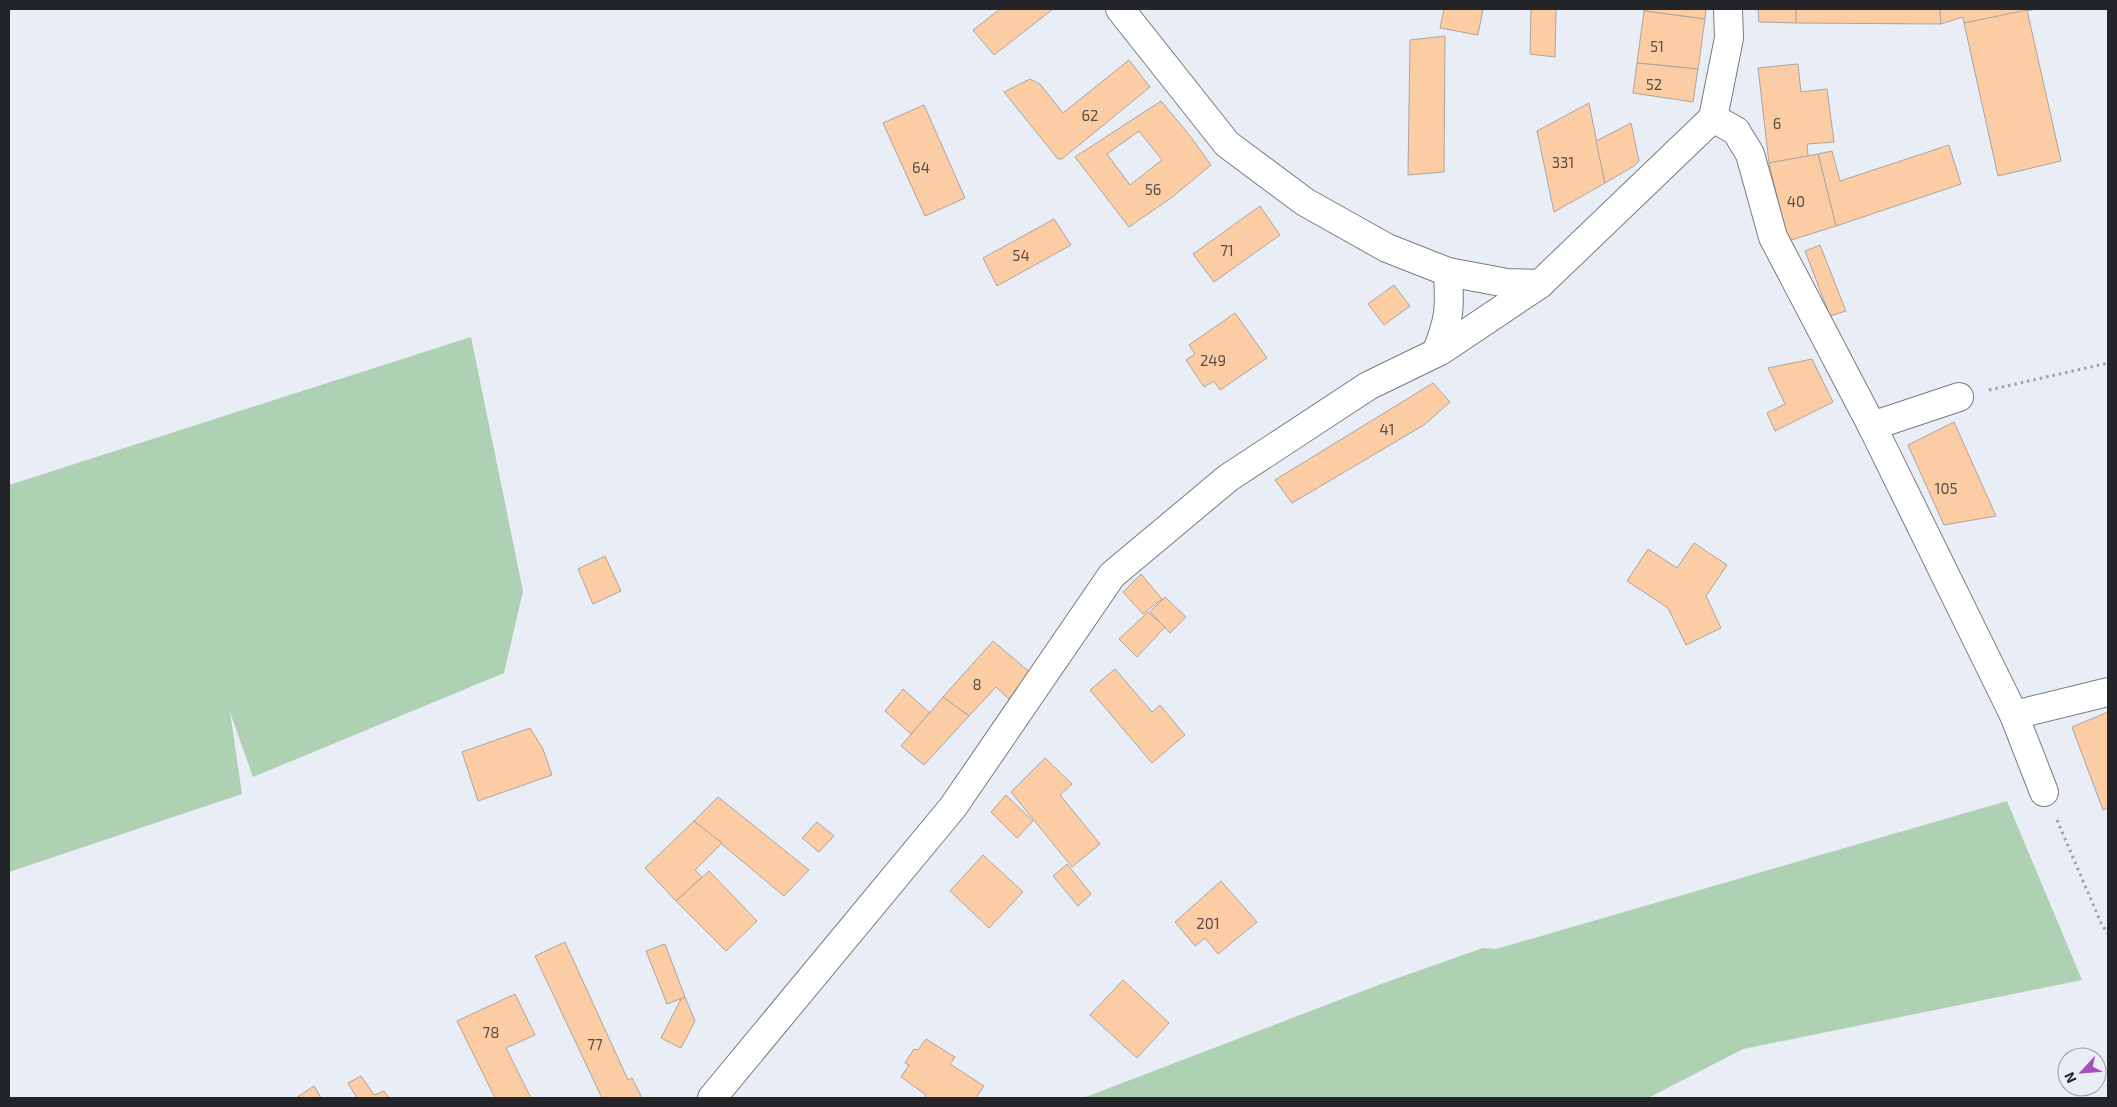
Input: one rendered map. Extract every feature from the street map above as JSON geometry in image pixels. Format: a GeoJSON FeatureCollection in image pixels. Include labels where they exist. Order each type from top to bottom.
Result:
{"type":"FeatureCollection","features":[{"type":"Feature","properties":{"kind":"street"},"geometry":{"type":"LineString","coordinates":[[1120,9],[1227,144],[1304,202],[1387,248],[1448,272],[1508,283],[1540,284]]}},
{"type":"Feature","properties":{"kind":"street"},"geometry":{"type":"LineString","coordinates":[[712,1098],[952,808],[1112,575],[1228,478],[1368,386],[1436,353],[1540,284],[1714,118],[1729,38],[1728,9]]}},
{"type":"Feature","properties":{"kind":"street"},"geometry":{"type":"LineString","coordinates":[[1714,118],[1736,131],[1750,154],[1773,237],[1872,426],[2014,715],[2044,792]]}},
{"type":"Feature","properties":{"kind":"street"},"geometry":{"type":"LineString","coordinates":[[1436,353],[1447,326],[1449,311],[1448,272]]}},
{"type":"Feature","properties":{"kind":"street"},"geometry":{"type":"LineString","coordinates":[[1872,426],[1959,397]]}},
{"type":"Feature","properties":{"kind":"street"},"geometry":{"type":"LineString","coordinates":[[2014,715],[2108,692]]}},
{"type":"Feature","properties":{"kind":"path"},"geometry":{"type":"LineString","coordinates":[[1959,397],[2108,363]]}},
{"type":"Feature","properties":{"kind":"path"},"geometry":{"type":"LineString","coordinates":[[2044,792],[2101,923],[2108,934]]}},
{"type":"Feature","properties":{"kind":"green space"},"geometry":{"type":"Polygon","coordinates":[[[471,337],[523,591],[504,673],[253,777],[230,712],[242,794],[9,872],[9,485],[471,337]]]}},
{"type":"Feature","properties":{"kind":"green space"},"geometry":{"type":"Polygon","coordinates":[[[2007,801],[2082,980],[1743,1049],[1648,1098],[1083,1098],[1381,984],[1483,948],[1496,949],[2007,801]]]}},
{"type":"Feature","properties":{"kind":"building"},"geometry":{"type":"Polygon","coordinates":[[[1000,9],[1053,9],[994,55],[973,30],[1000,9]]]}},
{"type":"Feature","properties":{"kind":"building"},"geometry":{"type":"Polygon","coordinates":[[[1444,9],[1483,9],[1478,35],[1440,28],[1444,9]]]}},
{"type":"Feature","properties":{"kind":"building"},"geometry":{"type":"Polygon","coordinates":[[[1531,9],[1556,9],[1555,57],[1530,54],[1531,9]]]}},
{"type":"Feature","properties":{"kind":"building"},"geometry":{"type":"Polygon","coordinates":[[[1644,9],[1706,9],[1705,19],[1644,11],[1644,9]]]}},
{"type":"Feature","properties":{"kind":"building"},"geometry":{"type":"Polygon","coordinates":[[[1758,9],[1796,9],[1796,23],[1759,22],[1758,9]]]}},
{"type":"Feature","properties":{"kind":"building"},"geometry":{"type":"Polygon","coordinates":[[[1796,9],[1940,9],[1941,24],[1796,23],[1796,9]]]}},
{"type":"Feature","properties":{"kind":"building"},"geometry":{"type":"Polygon","coordinates":[[[1940,9],[2037,9],[1964,23],[1963,17],[1941,24],[1940,9]]]}},
{"type":"Feature","properties":{"kind":"building"},"geometry":{"type":"Polygon","coordinates":[[[2027,10],[2061,161],[1998,176],[1964,23],[2027,10]]]}},
{"type":"Feature","properties":{"kind":"building"},"geometry":{"type":"Polygon","coordinates":[[[1644,11],[1705,19],[1698,69],[1637,63],[1644,11]]]}},
{"type":"Feature","properties":{"kind":"building"},"geometry":{"type":"Polygon","coordinates":[[[1445,36],[1444,172],[1408,175],[1410,40],[1445,36]]]}},
{"type":"Feature","properties":{"kind":"building"},"geometry":{"type":"Polygon","coordinates":[[[1129,60],[1150,87],[1062,159],[1058,159],[1004,92],[1030,79],[1040,84],[1063,113],[1129,60]]]}},
{"type":"Feature","properties":{"kind":"building"},"geometry":{"type":"Polygon","coordinates":[[[1637,63],[1698,69],[1693,102],[1633,93],[1637,63]]]}},
{"type":"Feature","properties":{"kind":"building"},"geometry":{"type":"Polygon","coordinates":[[[1798,64],[1801,92],[1827,89],[1834,142],[1807,144],[1808,156],[1769,163],[1758,68],[1798,64]]]}},
{"type":"Feature","properties":{"kind":"building"},"geometry":{"type":"Polygon","coordinates":[[[1161,101],[1211,165],[1171,198],[1129,227],[1075,157],[1161,101]],[[1139,131],[1107,154],[1130,185],[1162,160],[1139,131]]]}},
{"type":"Feature","properties":{"kind":"building"},"geometry":{"type":"Polygon","coordinates":[[[1589,103],[1605,183],[1554,212],[1537,131],[1589,103]]]}},
{"type":"Feature","properties":{"kind":"building"},"geometry":{"type":"Polygon","coordinates":[[[924,105],[965,198],[925,216],[883,123],[924,105]]]}},
{"type":"Feature","properties":{"kind":"building"},"geometry":{"type":"Polygon","coordinates":[[[1631,123],[1639,161],[1605,183],[1596,141],[1631,123]]]}},
{"type":"Feature","properties":{"kind":"building"},"geometry":{"type":"Polygon","coordinates":[[[1949,145],[1961,184],[1836,226],[1818,154],[1832,151],[1840,181],[1949,145]]]}},
{"type":"Feature","properties":{"kind":"building"},"geometry":{"type":"Polygon","coordinates":[[[1818,154],[1836,226],[1788,241],[1769,163],[1818,154]]]}},
{"type":"Feature","properties":{"kind":"building"},"geometry":{"type":"Polygon","coordinates":[[[1260,206],[1280,235],[1214,282],[1193,254],[1260,206]]]}},
{"type":"Feature","properties":{"kind":"building"},"geometry":{"type":"Polygon","coordinates":[[[1054,219],[1071,245],[997,286],[983,258],[1054,219]]]}},
{"type":"Feature","properties":{"kind":"building"},"geometry":{"type":"Polygon","coordinates":[[[1820,245],[1846,311],[1830,316],[1805,251],[1820,245]]]}},
{"type":"Feature","properties":{"kind":"building"},"geometry":{"type":"Polygon","coordinates":[[[1394,285],[1410,306],[1384,325],[1368,304],[1394,285]]]}},
{"type":"Feature","properties":{"kind":"building"},"geometry":{"type":"Polygon","coordinates":[[[1235,313],[1267,358],[1220,390],[1214,381],[1204,387],[1186,360],[1195,354],[1189,345],[1235,313]]]}},
{"type":"Feature","properties":{"kind":"building"},"geometry":{"type":"Polygon","coordinates":[[[1812,359],[1833,402],[1775,431],[1767,413],[1785,404],[1768,368],[1812,359]]]}},
{"type":"Feature","properties":{"kind":"building"},"geometry":{"type":"Polygon","coordinates":[[[1433,383],[1450,402],[1424,425],[1292,503],[1275,480],[1433,383]]]}},
{"type":"Feature","properties":{"kind":"building"},"geometry":{"type":"Polygon","coordinates":[[[1954,422],[1996,516],[1944,525],[1908,445],[1954,422]]]}},
{"type":"Feature","properties":{"kind":"building"},"geometry":{"type":"Polygon","coordinates":[[[1694,543],[1727,565],[1706,596],[1721,628],[1686,645],[1668,608],[1627,581],[1648,549],[1677,568],[1694,543]]]}},
{"type":"Feature","properties":{"kind":"building"},"geometry":{"type":"Polygon","coordinates":[[[605,556],[621,591],[593,604],[578,569],[605,556]]]}},
{"type":"Feature","properties":{"kind":"building"},"geometry":{"type":"Polygon","coordinates":[[[1141,574],[1162,599],[1143,614],[1123,592],[1141,574]]]}},
{"type":"Feature","properties":{"kind":"building"},"geometry":{"type":"Polygon","coordinates":[[[1165,597],[1186,617],[1170,633],[1150,612],[1165,597]]]}},
{"type":"Feature","properties":{"kind":"building"},"geometry":{"type":"Polygon","coordinates":[[[1148,612],[1165,627],[1137,657],[1119,639],[1148,612]]]}},
{"type":"Feature","properties":{"kind":"building"},"geometry":{"type":"Polygon","coordinates":[[[993,641],[1032,674],[1009,699],[996,687],[969,716],[943,697],[993,641]]]}},
{"type":"Feature","properties":{"kind":"building"},"geometry":{"type":"Polygon","coordinates":[[[1115,669],[1152,712],[1160,705],[1185,735],[1152,763],[1090,690],[1115,669]]]}},
{"type":"Feature","properties":{"kind":"building"},"geometry":{"type":"Polygon","coordinates":[[[903,689],[930,713],[911,734],[885,711],[903,689]]]}},
{"type":"Feature","properties":{"kind":"building"},"geometry":{"type":"Polygon","coordinates":[[[943,697],[969,716],[924,765],[901,746],[943,697]]]}},
{"type":"Feature","properties":{"kind":"building"},"geometry":{"type":"Polygon","coordinates":[[[2108,712],[2108,808],[2103,810],[2072,727],[2108,712]]]}},
{"type":"Feature","properties":{"kind":"building"},"geometry":{"type":"Polygon","coordinates":[[[530,728],[543,749],[552,775],[478,801],[462,752],[530,728]]]}},
{"type":"Feature","properties":{"kind":"building"},"geometry":{"type":"Polygon","coordinates":[[[1045,758],[1072,784],[1060,795],[1100,844],[1072,867],[1011,792],[1045,758]]]}},
{"type":"Feature","properties":{"kind":"building"},"geometry":{"type":"Polygon","coordinates":[[[1006,795],[1033,821],[1017,838],[991,812],[1006,795]]]}},
{"type":"Feature","properties":{"kind":"building"},"geometry":{"type":"Polygon","coordinates":[[[718,797],[809,870],[784,896],[694,821],[718,797]]]}},
{"type":"Feature","properties":{"kind":"building"},"geometry":{"type":"Polygon","coordinates":[[[694,821],[722,843],[695,870],[702,877],[676,901],[645,868],[694,821]]]}},
{"type":"Feature","properties":{"kind":"building"},"geometry":{"type":"Polygon","coordinates":[[[817,822],[834,836],[819,852],[802,838],[817,822]]]}},
{"type":"Feature","properties":{"kind":"building"},"geometry":{"type":"Polygon","coordinates":[[[983,855],[1023,892],[989,928],[950,891],[983,855]]]}},
{"type":"Feature","properties":{"kind":"building"},"geometry":{"type":"Polygon","coordinates":[[[1067,864],[1091,894],[1078,906],[1053,876],[1067,864]]]}},
{"type":"Feature","properties":{"kind":"building"},"geometry":{"type":"Polygon","coordinates":[[[709,871],[757,921],[726,951],[676,901],[709,871]]]}},
{"type":"Feature","properties":{"kind":"building"},"geometry":{"type":"Polygon","coordinates":[[[1221,881],[1257,922],[1218,954],[1205,938],[1195,946],[1175,922],[1221,881]]]}},
{"type":"Feature","properties":{"kind":"building"},"geometry":{"type":"Polygon","coordinates":[[[565,942],[628,1080],[632,1078],[642,1098],[602,1098],[535,956],[565,942]]]}},
{"type":"Feature","properties":{"kind":"building"},"geometry":{"type":"Polygon","coordinates":[[[665,944],[685,997],[667,1004],[646,951],[665,944]]]}},
{"type":"Feature","properties":{"kind":"building"},"geometry":{"type":"Polygon","coordinates":[[[1123,980],[1169,1023],[1137,1058],[1090,1015],[1123,980]]]}},
{"type":"Feature","properties":{"kind":"building"},"geometry":{"type":"Polygon","coordinates":[[[515,994],[535,1035],[506,1048],[531,1098],[495,1098],[457,1021],[515,994]]]}},
{"type":"Feature","properties":{"kind":"building"},"geometry":{"type":"Polygon","coordinates":[[[685,997],[695,1021],[681,1048],[661,1038],[681,999],[685,997]]]}},
{"type":"Feature","properties":{"kind":"building"},"geometry":{"type":"Polygon","coordinates":[[[926,1039],[955,1057],[950,1064],[984,1086],[976,1098],[924,1098],[926,1095],[901,1077],[909,1065],[905,1063],[914,1049],[918,1050],[926,1039]]]}},
{"type":"Feature","properties":{"kind":"building"},"geometry":{"type":"Polygon","coordinates":[[[361,1076],[374,1095],[384,1091],[389,1098],[357,1098],[348,1083],[361,1076]]]}},
{"type":"Feature","properties":{"kind":"building"},"geometry":{"type":"Polygon","coordinates":[[[314,1086],[321,1098],[296,1098],[314,1086]]]}}]}
